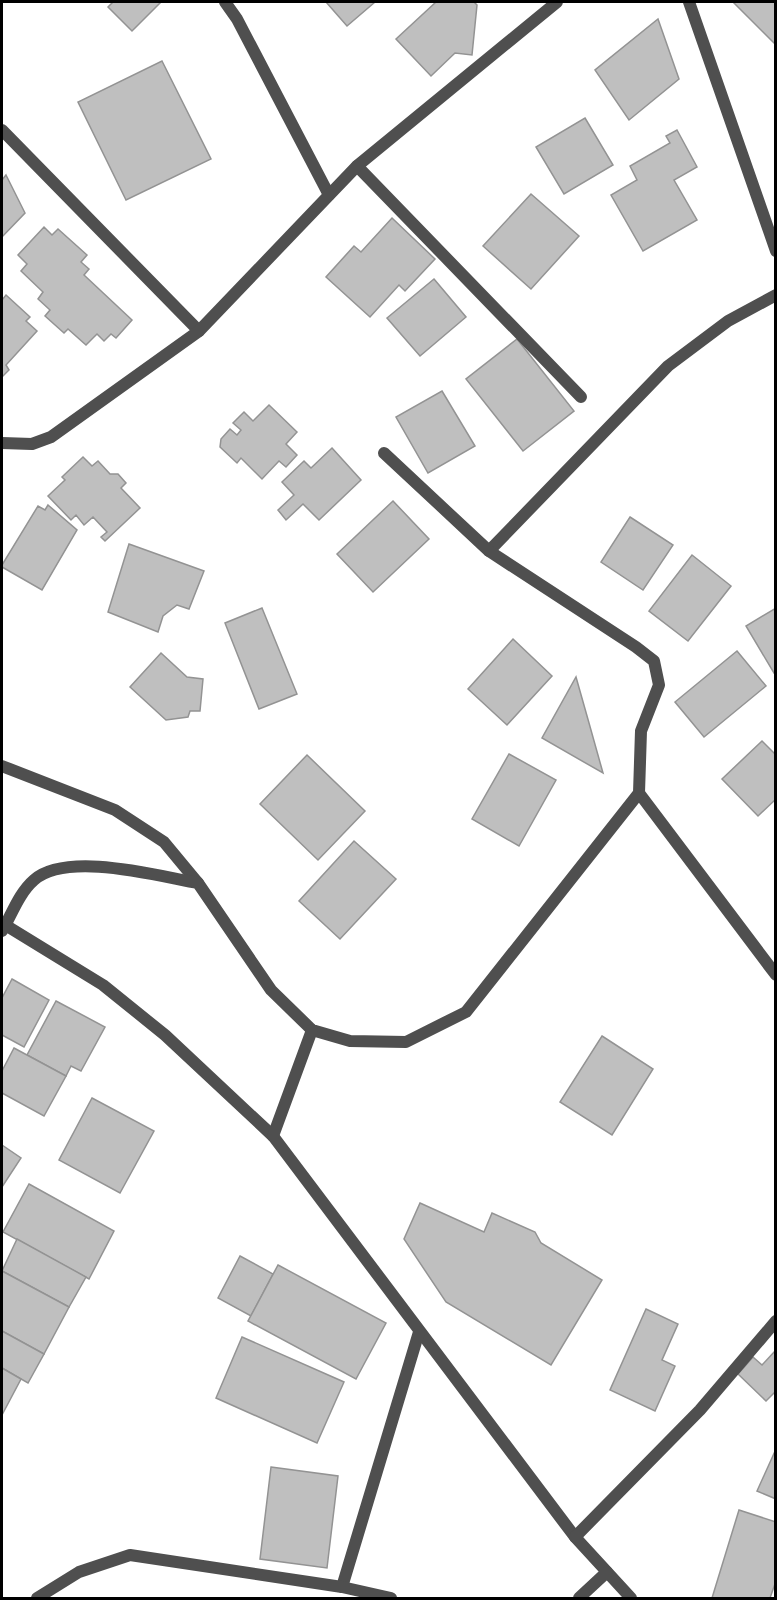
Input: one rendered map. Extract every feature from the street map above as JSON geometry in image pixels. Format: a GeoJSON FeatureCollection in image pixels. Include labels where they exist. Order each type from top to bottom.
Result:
{"type":"FeatureCollection","features":[{"type":"Feature","properties":{"kind":"street"},"geometry":{"type":"LineString","coordinates":[[225,2],[237,19],[329,195]]}},
{"type":"Feature","properties":{"kind":"street"},"geometry":{"type":"LineString","coordinates":[[2,445],[32,444],[51,437],[199,331],[357,166],[557,2]]}},
{"type":"Feature","properties":{"kind":"street"},"geometry":{"type":"LineString","coordinates":[[689,2],[776,251]]}},
{"type":"Feature","properties":{"kind":"street"},"geometry":{"type":"LineString","coordinates":[[2,130],[199,331]]}},
{"type":"Feature","properties":{"kind":"street"},"geometry":{"type":"LineString","coordinates":[[357,166],[581,397]]}},
{"type":"Feature","properties":{"kind":"street"},"geometry":{"type":"LineString","coordinates":[[489,551],[668,366],[728,321],[776,295]]}},
{"type":"Feature","properties":{"kind":"street"},"geometry":{"type":"LineString","coordinates":[[2,766],[115,810],[164,842],[198,883],[271,990],[312,1030],[350,1041],[406,1042],[466,1012],[639,793],[641,731],[659,685],[654,661],[636,646],[489,551],[384,453]]}},
{"type":"Feature","properties":{"kind":"street"},"geometry":{"type":"LineString","coordinates":[[639,793],[776,975]]}},
{"type":"Feature","properties":{"kind":"street"},"geometry":{"type":"LineString","coordinates":[[198,883],[89,865],[62,867],[35,879],[3,926],[103,985],[165,1035],[273,1136],[575,1537],[631,1599]]}},
{"type":"Feature","properties":{"kind":"street"},"geometry":{"type":"LineString","coordinates":[[273,1136],[312,1030]]}},
{"type":"Feature","properties":{"kind":"street"},"geometry":{"type":"LineString","coordinates":[[575,1537],[700,1410],[776,1321]]}},
{"type":"Feature","properties":{"kind":"street"},"geometry":{"type":"LineString","coordinates":[[342,1587],[419,1332]]}},
{"type":"Feature","properties":{"kind":"street"},"geometry":{"type":"LineString","coordinates":[[37,1599],[79,1572],[130,1555],[342,1587],[391,1599]]}},
{"type":"Feature","properties":{"kind":"street"},"geometry":{"type":"LineString","coordinates":[[579,1599],[607,1572]]}},
{"type":"Feature","properties":{"kind":"building"},"geometry":{"type":"Polygon","coordinates":[[[113,2],[161,2],[132,31],[108,7],[113,2]]]}},
{"type":"Feature","properties":{"kind":"building"},"geometry":{"type":"Polygon","coordinates":[[[326,2],[375,2],[347,26],[326,2]]]}},
{"type":"Feature","properties":{"kind":"building"},"geometry":{"type":"Polygon","coordinates":[[[436,2],[474,2],[477,5],[472,55],[455,53],[431,76],[396,39],[436,2]]]}},
{"type":"Feature","properties":{"kind":"building"},"geometry":{"type":"Polygon","coordinates":[[[733,2],[776,2],[776,45],[733,2]]]}},
{"type":"Feature","properties":{"kind":"building"},"geometry":{"type":"Polygon","coordinates":[[[658,19],[679,79],[629,120],[595,70],[658,19]]]}},
{"type":"Feature","properties":{"kind":"building"},"geometry":{"type":"Polygon","coordinates":[[[162,61],[211,159],[126,200],[78,102],[162,61]]]}},
{"type":"Feature","properties":{"kind":"building"},"geometry":{"type":"Polygon","coordinates":[[[585,118],[613,165],[564,194],[536,147],[585,118]]]}},
{"type":"Feature","properties":{"kind":"building"},"geometry":{"type":"Polygon","coordinates":[[[677,130],[697,167],[674,180],[697,220],[643,251],[611,195],[637,180],[630,166],[670,143],[666,136],[677,130]]]}},
{"type":"Feature","properties":{"kind":"building"},"geometry":{"type":"Polygon","coordinates":[[[6,175],[25,213],[2,237],[2,180],[6,175]]]}},
{"type":"Feature","properties":{"kind":"building"},"geometry":{"type":"Polygon","coordinates":[[[531,194],[579,236],[531,289],[483,246],[531,194]]]}},
{"type":"Feature","properties":{"kind":"building"},"geometry":{"type":"Polygon","coordinates":[[[392,218],[435,259],[405,291],[399,285],[370,317],[326,277],[354,246],[361,252],[392,218]]]}},
{"type":"Feature","properties":{"kind":"building"},"geometry":{"type":"Polygon","coordinates":[[[44,227],[52,235],[58,229],[87,255],[81,262],[89,269],[84,275],[132,320],[116,338],[111,334],[104,341],[97,334],[86,345],[68,329],[64,333],[45,316],[50,310],[38,299],[43,292],[21,271],[27,264],[18,255],[44,227]]]}},
{"type":"Feature","properties":{"kind":"building"},"geometry":{"type":"Polygon","coordinates":[[[434,279],[466,317],[420,356],[387,318],[434,279]]]}},
{"type":"Feature","properties":{"kind":"building"},"geometry":{"type":"Polygon","coordinates":[[[6,295],[30,317],[26,321],[37,331],[6,365],[9,370],[2,377],[2,300],[6,295]]]}},
{"type":"Feature","properties":{"kind":"building"},"geometry":{"type":"Polygon","coordinates":[[[517,339],[574,411],[523,451],[466,379],[517,339]]]}},
{"type":"Feature","properties":{"kind":"building"},"geometry":{"type":"Polygon","coordinates":[[[442,391],[475,446],[428,473],[396,417],[442,391]]]}},
{"type":"Feature","properties":{"kind":"building"},"geometry":{"type":"Polygon","coordinates":[[[269,405],[297,432],[286,444],[297,455],[286,467],[279,461],[262,479],[241,458],[237,463],[220,447],[221,439],[230,429],[237,435],[241,430],[233,423],[244,412],[253,421],[269,405]]]}},
{"type":"Feature","properties":{"kind":"building"},"geometry":{"type":"Polygon","coordinates":[[[332,448],[361,480],[319,520],[303,504],[286,520],[278,510],[294,495],[282,482],[304,461],[311,468],[332,448]]]}},
{"type":"Feature","properties":{"kind":"building"},"geometry":{"type":"Polygon","coordinates":[[[83,457],[92,466],[98,461],[110,474],[118,474],[126,483],[121,488],[140,508],[105,541],[101,537],[107,532],[93,517],[84,525],[76,515],[71,520],[48,496],[65,480],[62,477],[83,457]]]}},
{"type":"Feature","properties":{"kind":"building"},"geometry":{"type":"Polygon","coordinates":[[[393,501],[429,539],[373,592],[337,554],[393,501]]]}},
{"type":"Feature","properties":{"kind":"building"},"geometry":{"type":"Polygon","coordinates":[[[48,505],[77,530],[42,590],[2,565],[38,506],[45,510],[48,505]]]}},
{"type":"Feature","properties":{"kind":"building"},"geometry":{"type":"Polygon","coordinates":[[[630,517],[673,545],[643,590],[601,562],[630,517]]]}},
{"type":"Feature","properties":{"kind":"building"},"geometry":{"type":"Polygon","coordinates":[[[129,544],[204,571],[189,609],[177,605],[163,616],[158,632],[108,612],[129,544]]]}},
{"type":"Feature","properties":{"kind":"building"},"geometry":{"type":"Polygon","coordinates":[[[692,555],[731,586],[688,641],[649,611],[692,555]]]}},
{"type":"Feature","properties":{"kind":"building"},"geometry":{"type":"Polygon","coordinates":[[[262,608],[297,694],[259,709],[225,623],[262,608]]]}},
{"type":"Feature","properties":{"kind":"building"},"geometry":{"type":"Polygon","coordinates":[[[776,608],[776,672],[774,673],[746,626],[776,608]]]}},
{"type":"Feature","properties":{"kind":"building"},"geometry":{"type":"Polygon","coordinates":[[[513,639],[552,676],[507,725],[468,689],[513,639]]]}},
{"type":"Feature","properties":{"kind":"building"},"geometry":{"type":"Polygon","coordinates":[[[737,651],[766,686],[704,737],[675,702],[737,651]]]}},
{"type":"Feature","properties":{"kind":"building"},"geometry":{"type":"Polygon","coordinates":[[[161,653],[187,677],[203,679],[200,711],[190,711],[188,717],[166,720],[130,687],[161,653]]]}},
{"type":"Feature","properties":{"kind":"building"},"geometry":{"type":"Polygon","coordinates":[[[576,677],[589,723],[603,773],[542,738],[576,677]]]}},
{"type":"Feature","properties":{"kind":"building"},"geometry":{"type":"Polygon","coordinates":[[[762,741],[776,755],[776,799],[758,816],[722,779],[762,741]]]}},
{"type":"Feature","properties":{"kind":"building"},"geometry":{"type":"Polygon","coordinates":[[[509,754],[556,780],[519,846],[472,819],[509,754]]]}},
{"type":"Feature","properties":{"kind":"building"},"geometry":{"type":"Polygon","coordinates":[[[307,755],[365,811],[318,860],[260,804],[307,755]]]}},
{"type":"Feature","properties":{"kind":"building"},"geometry":{"type":"Polygon","coordinates":[[[354,841],[396,879],[340,939],[299,901],[354,841]]]}},
{"type":"Feature","properties":{"kind":"building"},"geometry":{"type":"Polygon","coordinates":[[[12,979],[49,1000],[24,1047],[2,1035],[2,998],[12,979]]]}},
{"type":"Feature","properties":{"kind":"building"},"geometry":{"type":"Polygon","coordinates":[[[56,1001],[105,1027],[81,1071],[71,1066],[66,1076],[27,1055],[56,1001]]]}},
{"type":"Feature","properties":{"kind":"building"},"geometry":{"type":"Polygon","coordinates":[[[602,1036],[653,1069],[612,1135],[560,1102],[602,1036]]]}},
{"type":"Feature","properties":{"kind":"building"},"geometry":{"type":"Polygon","coordinates":[[[14,1048],[66,1076],[44,1116],[2,1093],[2,1071],[14,1048]]]}},
{"type":"Feature","properties":{"kind":"building"},"geometry":{"type":"Polygon","coordinates":[[[92,1098],[154,1131],[120,1193],[59,1160],[92,1098]]]}},
{"type":"Feature","properties":{"kind":"building"},"geometry":{"type":"Polygon","coordinates":[[[2,1145],[21,1158],[2,1187],[2,1145]]]}},
{"type":"Feature","properties":{"kind":"building"},"geometry":{"type":"Polygon","coordinates":[[[29,1184],[114,1231],[89,1279],[3,1232],[29,1184]]]}},
{"type":"Feature","properties":{"kind":"building"},"geometry":{"type":"Polygon","coordinates":[[[420,1203],[484,1232],[492,1213],[535,1232],[541,1243],[602,1280],[551,1365],[446,1302],[404,1239],[420,1203]]]}},
{"type":"Feature","properties":{"kind":"building"},"geometry":{"type":"Polygon","coordinates":[[[17,1239],[86,1277],[69,1307],[2,1271],[17,1239]]]}},
{"type":"Feature","properties":{"kind":"building"},"geometry":{"type":"Polygon","coordinates":[[[240,1256],[273,1274],[251,1316],[218,1298],[240,1256]]]}},
{"type":"Feature","properties":{"kind":"building"},"geometry":{"type":"Polygon","coordinates":[[[278,1265],[386,1323],[356,1379],[248,1321],[278,1265]]]}},
{"type":"Feature","properties":{"kind":"building"},"geometry":{"type":"Polygon","coordinates":[[[2,1271],[69,1307],[44,1354],[2,1331],[2,1271]]]}},
{"type":"Feature","properties":{"kind":"building"},"geometry":{"type":"Polygon","coordinates":[[[646,1309],[678,1324],[662,1360],[675,1366],[655,1411],[610,1390],[646,1309]]]}},
{"type":"Feature","properties":{"kind":"building"},"geometry":{"type":"Polygon","coordinates":[[[2,1331],[44,1354],[28,1383],[2,1368],[2,1331]]]}},
{"type":"Feature","properties":{"kind":"building"},"geometry":{"type":"Polygon","coordinates":[[[242,1337],[344,1382],[317,1443],[216,1398],[242,1337]]]}},
{"type":"Feature","properties":{"kind":"building"},"geometry":{"type":"Polygon","coordinates":[[[776,1350],[776,1391],[766,1401],[738,1374],[753,1357],[762,1365],[776,1350]]]}},
{"type":"Feature","properties":{"kind":"building"},"geometry":{"type":"Polygon","coordinates":[[[2,1368],[21,1379],[2,1415],[2,1368]]]}},
{"type":"Feature","properties":{"kind":"building"},"geometry":{"type":"Polygon","coordinates":[[[776,1449],[776,1499],[757,1491],[776,1449]]]}},
{"type":"Feature","properties":{"kind":"building"},"geometry":{"type":"Polygon","coordinates":[[[271,1467],[338,1476],[327,1568],[260,1559],[271,1467]]]}},
{"type":"Feature","properties":{"kind":"building"},"geometry":{"type":"Polygon","coordinates":[[[739,1510],[776,1522],[776,1581],[770,1598],[712,1598],[739,1510]]]}}]}
